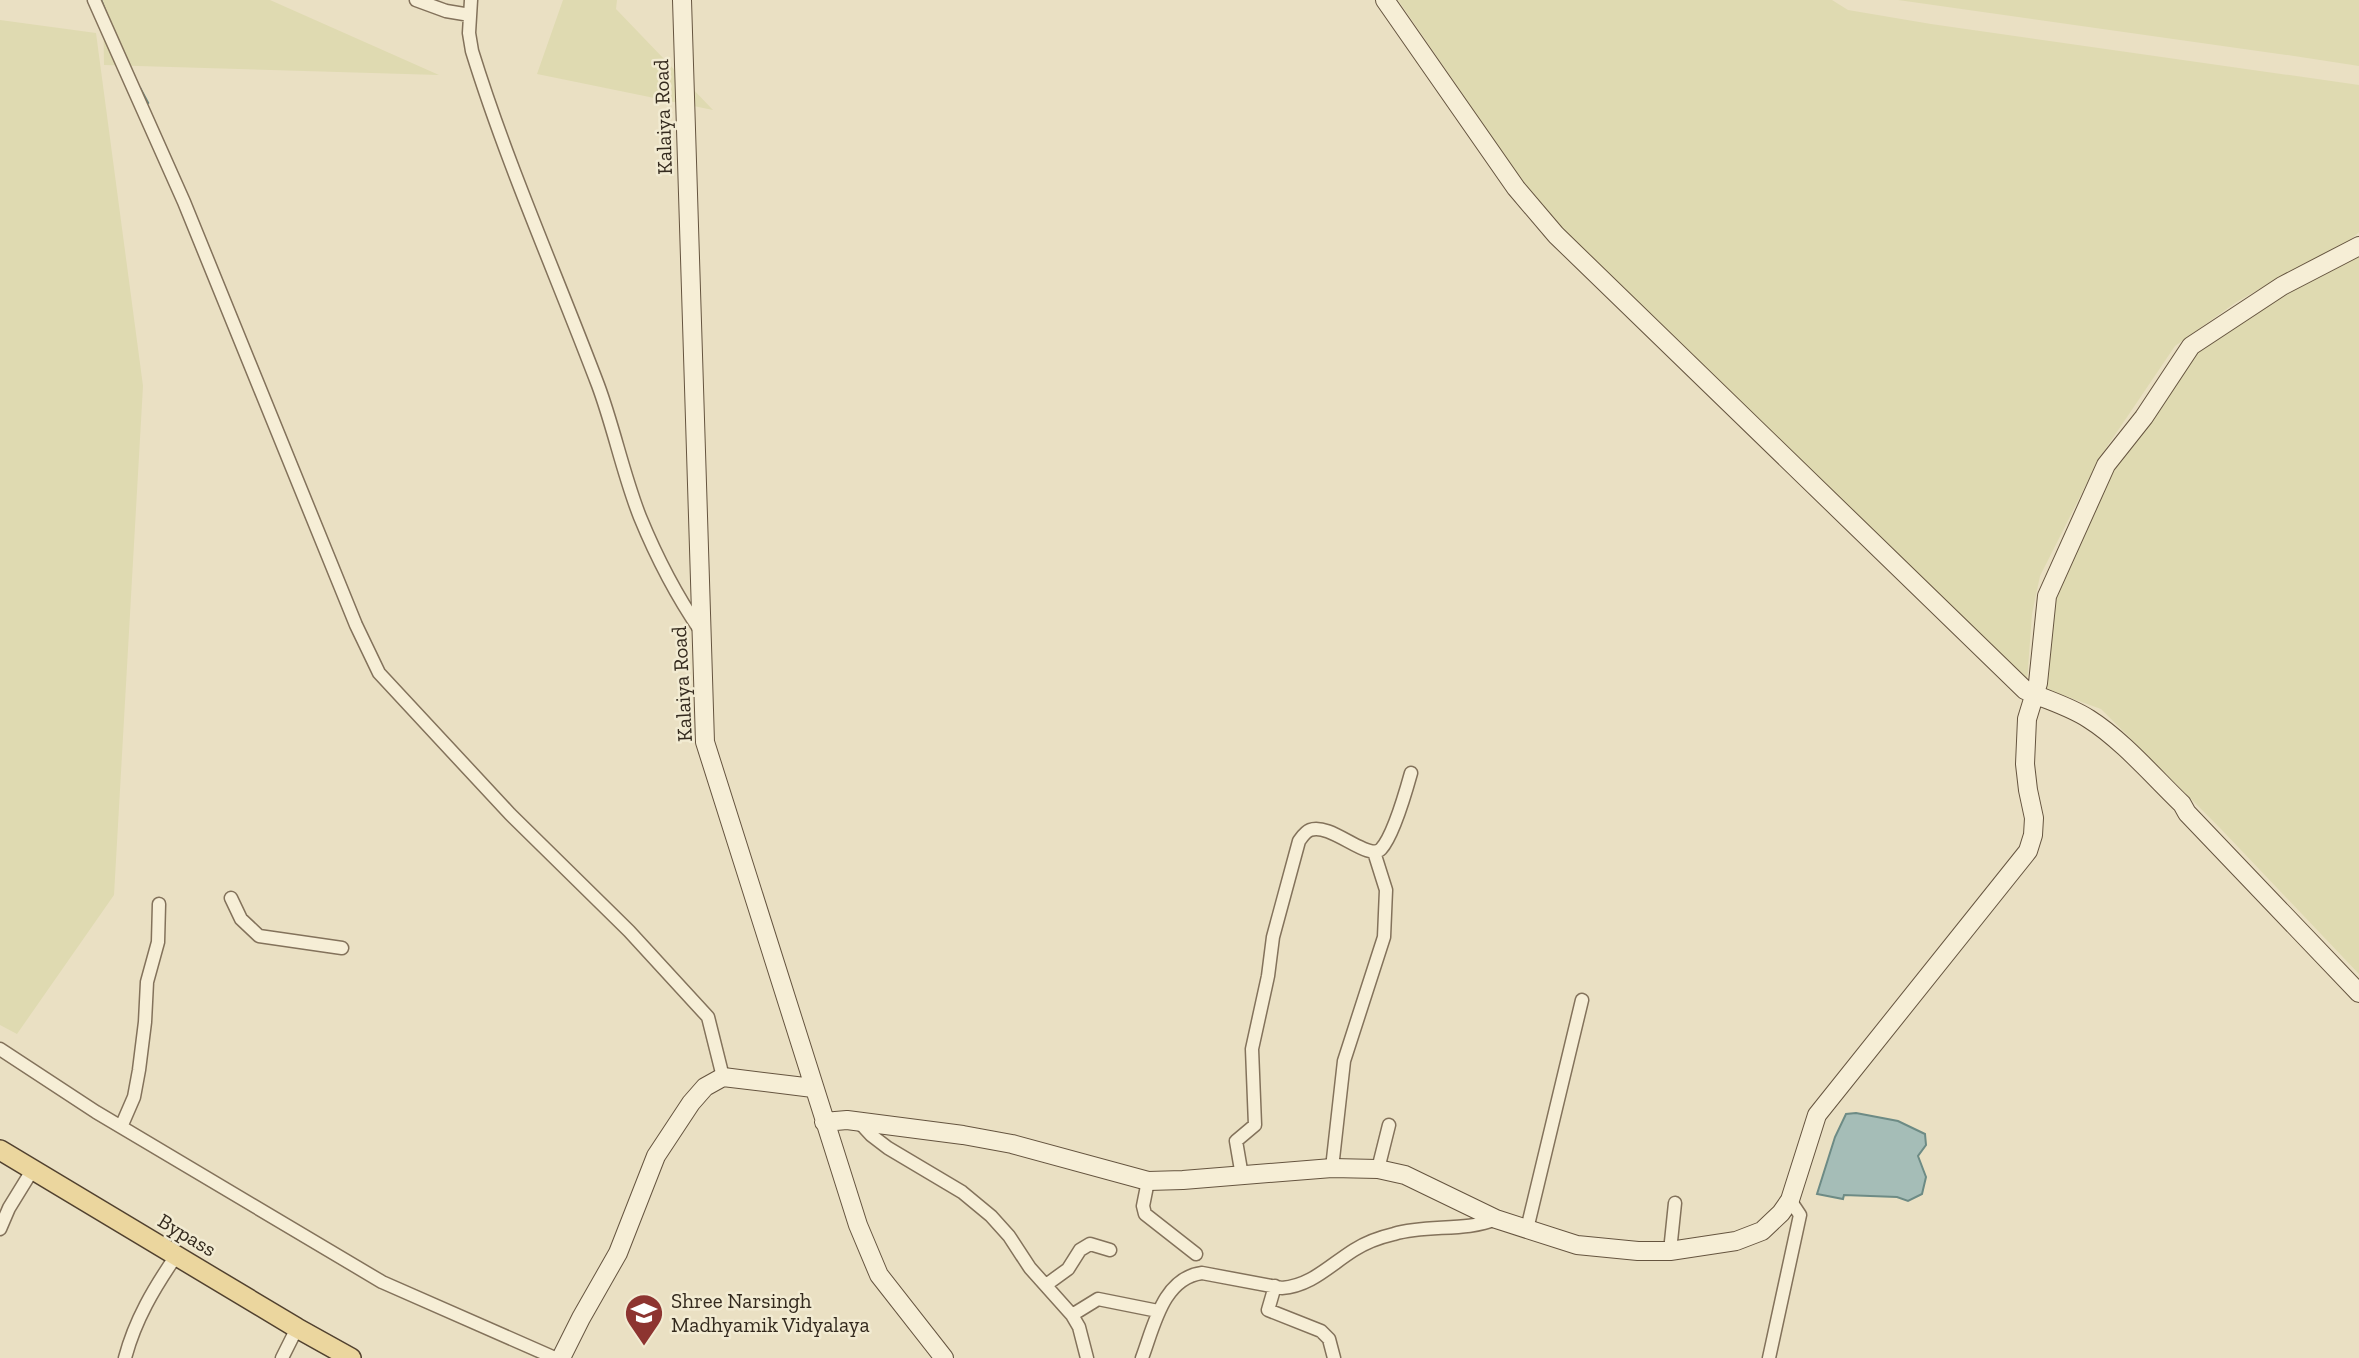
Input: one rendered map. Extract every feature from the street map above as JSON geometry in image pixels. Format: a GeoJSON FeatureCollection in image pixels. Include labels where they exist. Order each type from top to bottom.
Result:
{"type":"FeatureCollection","features":[{"type":"Feature","properties":{"kind":"main road","name":"Bypass"},"geometry":{"type":"LineString","coordinates":[[0,1150],[351,1358]]}},
{"type":"Feature","properties":{"kind":"street"},"geometry":{"type":"LineString","coordinates":[[94,0],[184,202],[356,625],[379,673],[510,814],[629,931],[708,1017],[723,1077]]}},
{"type":"Feature","properties":{"kind":"street"},"geometry":{"type":"LineString","coordinates":[[416,0],[446,11],[470,15]]}},
{"type":"Feature","properties":{"kind":"street"},"geometry":{"type":"LineString","coordinates":[[471,0],[470,42],[524,201],[552,265],[604,400],[640,517],[683,605],[702,632]]}},
{"type":"Feature","properties":{"kind":"street","name":"Kalaiya Road"},"geometry":{"type":"LineString","coordinates":[[682,0],[705,742],[858,1225],[879,1275],[944,1358]]}},
{"type":"Feature","properties":{"kind":"street"},"geometry":{"type":"LineString","coordinates":[[1385,0],[1517,188],[1556,235],[2025,690],[2089,718],[2106,732],[2182,804],[2187,813],[2359,993]]}},
{"type":"Feature","properties":{"kind":"street"},"geometry":{"type":"LineString","coordinates":[[824,1122],[859,1122],[963,1135],[1012,1144],[1148,1181],[1332,1168],[1378,1169],[1405,1175],[1496,1219],[1577,1245],[1670,1251],[1736,1241],[1762,1231],[1790,1200],[1817,1115],[2028,851],[2034,835],[2034,818],[2025,764],[2026,719],[2039,683],[2047,596],[2106,465],[2151,407],[2178,362],[2197,341],[2271,293],[2359,246]]}},
{"type":"Feature","properties":{"kind":"street"},"geometry":{"type":"LineString","coordinates":[[1242,1176],[1236,1141],[1255,1125],[1252,1049],[1269,970],[1273,937],[1299,841],[1308,830],[1317,828],[1367,851],[1381,849],[1398,815],[1411,773]]}},
{"type":"Feature","properties":{"kind":"street"},"geometry":{"type":"LineString","coordinates":[[1332,1168],[1344,1061],[1384,937],[1387,890],[1374,852]]}},
{"type":"Feature","properties":{"kind":"street"},"geometry":{"type":"LineString","coordinates":[[231,898],[241,919],[259,936],[342,948]]}},
{"type":"Feature","properties":{"kind":"street"},"geometry":{"type":"LineString","coordinates":[[121,1127],[134,1097],[139,1070],[147,982],[158,942],[159,904]]}},
{"type":"Feature","properties":{"kind":"street"},"geometry":{"type":"LineString","coordinates":[[1527,1229],[1582,1000]]}},
{"type":"Feature","properties":{"kind":"street"},"geometry":{"type":"LineString","coordinates":[[0,1049],[121,1127],[382,1282],[555,1358]]}},
{"type":"Feature","properties":{"kind":"street"},"geometry":{"type":"LineString","coordinates":[[561,1358],[618,1253],[656,1156],[691,1103],[705,1087],[723,1077],[813,1088]]}},
{"type":"Feature","properties":{"kind":"street"},"geometry":{"type":"LineString","coordinates":[[859,1122],[888,1148],[962,1192],[991,1216],[1072,1315],[1079,1327],[1087,1358]]}},
{"type":"Feature","properties":{"kind":"street"},"geometry":{"type":"LineString","coordinates":[[1378,1169],[1390,1125]]}},
{"type":"Feature","properties":{"kind":"street"},"geometry":{"type":"LineString","coordinates":[[0,1229],[9,1208],[33,1169]]}},
{"type":"Feature","properties":{"kind":"street"},"geometry":{"type":"LineString","coordinates":[[1148,1181],[1143,1206],[1145,1214],[1196,1254]]}},
{"type":"Feature","properties":{"kind":"street"},"geometry":{"type":"LineString","coordinates":[[1769,1358],[1800,1215],[1790,1200]]}},
{"type":"Feature","properties":{"kind":"street"},"geometry":{"type":"LineString","coordinates":[[1670,1251],[1675,1203]]}},
{"type":"Feature","properties":{"kind":"street"},"geometry":{"type":"LineString","coordinates":[[1142,1358],[1158,1311],[1183,1279],[1191,1275],[1202,1273],[1293,1287],[1306,1283],[1356,1249],[1393,1234],[1427,1227],[1484,1224],[1496,1219]]}},
{"type":"Feature","properties":{"kind":"street"},"geometry":{"type":"LineString","coordinates":[[1046,1285],[1068,1269],[1080,1250],[1090,1244],[1110,1250]]}},
{"type":"Feature","properties":{"kind":"street"},"geometry":{"type":"LineString","coordinates":[[125,1358],[131,1335],[152,1292],[176,1255]]}},
{"type":"Feature","properties":{"kind":"street"},"geometry":{"type":"LineString","coordinates":[[1275,1286],[1268,1310],[1321,1331],[1329,1339],[1334,1358]]}},
{"type":"Feature","properties":{"kind":"street"},"geometry":{"type":"LineString","coordinates":[[1072,1315],[1098,1299],[1158,1311]]}},
{"type":"Feature","properties":{"kind":"street"},"geometry":{"type":"LineString","coordinates":[[282,1358],[297,1328]]}},
{"type":"Feature","properties":{"kind":"shaded area"},"geometry":{"type":"Polygon","coordinates":[[[103,0],[270,0],[439,75],[104,65],[103,0]]]}},
{"type":"Feature","properties":{"kind":"shaded area"},"geometry":{"type":"Polygon","coordinates":[[[563,0],[617,0],[616,9],[713,110],[537,74],[563,0]]]}},
{"type":"Feature","properties":{"kind":"shaded area"},"geometry":{"type":"Polygon","coordinates":[[[1398,0],[1832,0],[1848,10],[1931,24],[2359,85],[2359,232],[2346,244],[2303,264],[2235,303],[2175,346],[2100,457],[2040,576],[2032,614],[2027,682],[1545,214],[1398,0]]]}},
{"type":"Feature","properties":{"kind":"shaded area"},"geometry":{"type":"Polygon","coordinates":[[[1898,0],[2359,0],[2359,66],[2294,56],[1898,0]]]}},
{"type":"Feature","properties":{"kind":"shaded area"},"geometry":{"type":"Polygon","coordinates":[[[0,20],[96,33],[143,386],[114,895],[17,1034],[0,1025],[0,20]]]}},
{"type":"Feature","properties":{"kind":"shaded area"},"geometry":{"type":"Polygon","coordinates":[[[2359,253],[2359,974],[2220,828],[2101,709],[2046,689],[2052,594],[2111,466],[2188,357],[2293,287],[2342,265],[2359,253]]]}},
{"type":"Feature","properties":{"kind":"water"},"geometry":{"type":"Polygon","coordinates":[[[1856,1113],[1898,1121],[1925,1134],[1926,1145],[1918,1156],[1926,1177],[1922,1194],[1908,1201],[1897,1197],[1844,1195],[1843,1199],[1817,1194],[1835,1137],[1846,1114],[1856,1113]]]}},
{"type":"Feature","properties":{"kind":"waterway"},"geometry":{"type":"LineString","coordinates":[[101,0],[108,18]]}},
{"type":"Feature","properties":{"kind":"waterway"},"geometry":{"type":"LineString","coordinates":[[140,88],[148,103]]}},
{"type":"Feature","properties":{"kind":"place","name":"Shree Narsingh Madhyamik Vidyalaya"},"geometry":{"type":"Point","coordinates":[644,1347]}}]}
